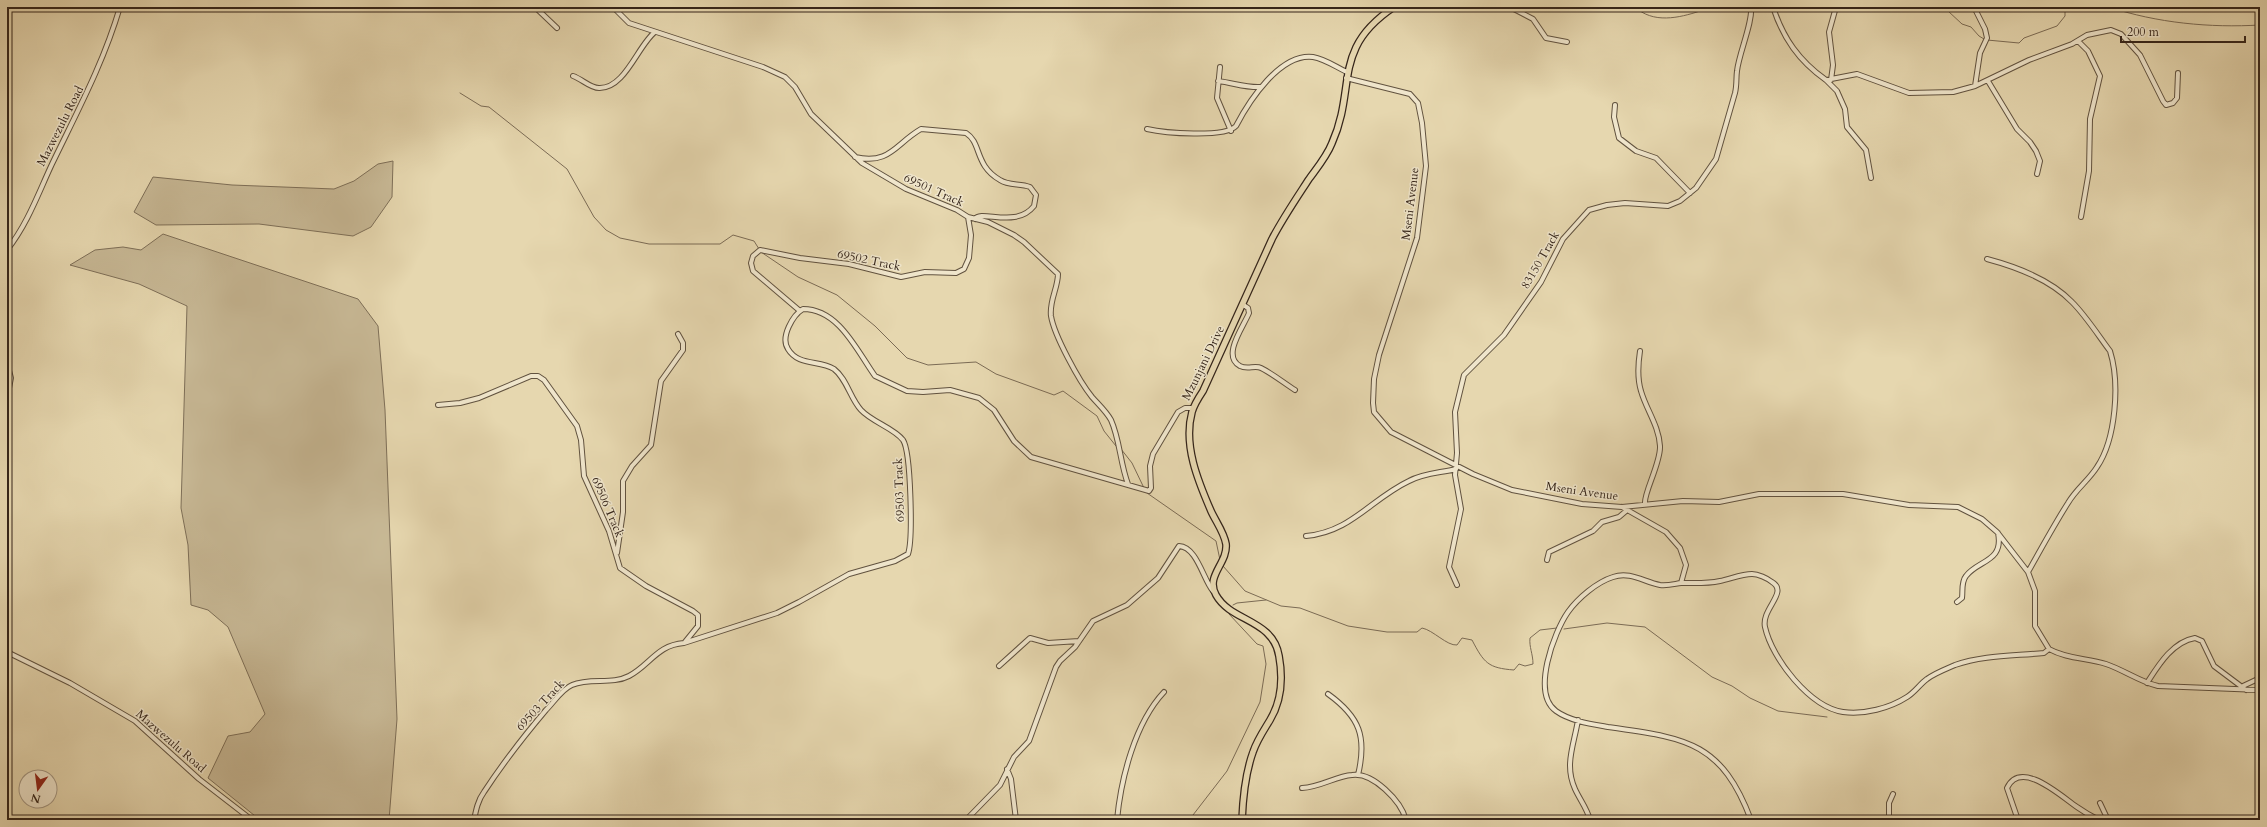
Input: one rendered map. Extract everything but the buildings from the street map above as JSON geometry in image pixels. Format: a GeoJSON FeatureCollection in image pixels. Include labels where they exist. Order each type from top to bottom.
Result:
{"type":"FeatureCollection","features":[{"type":"Feature","properties":{"kind":"main road","name":"Mzunjani Drive"},"geometry":{"type":"LineString","coordinates":[[1215,593],[1212,585],[1223,559],[1226,544],[1204,491],[1190,449],[1192,410],[1203,391],[1281,221],[1332,144],[1339,121],[1346,75],[1358,40],[1371,25],[1394,7]]}},
{"type":"Feature","properties":{"kind":"main road"},"geometry":{"type":"LineString","coordinates":[[1215,593],[1225,604],[1269,634],[1277,646],[1280,657],[1281,680],[1278,702],[1250,759],[1244,786],[1242,820]]}},
{"type":"Feature","properties":{"kind":"street","name":"Mazwezulu Road"},"geometry":{"type":"LineString","coordinates":[[7,250],[28,219],[53,162],[88,94],[109,43],[120,7]]}},
{"type":"Feature","properties":{"kind":"street"},"geometry":{"type":"LineString","coordinates":[[535,7],[557,28]]}},
{"type":"Feature","properties":{"kind":"street","name":"69501 Track"},"geometry":{"type":"LineString","coordinates":[[613,7],[629,23],[763,67],[785,77],[796,87],[811,114],[853,156],[879,174],[906,189],[957,210],[968,217],[988,222],[1014,234],[1024,242],[1058,274],[1051,303],[1051,315],[1057,336],[1085,386],[1110,419],[1117,435],[1118,452],[1128,484]]}},
{"type":"Feature","properties":{"kind":"street"},"geometry":{"type":"LineString","coordinates":[[1510,7],[1533,19],[1546,38],[1568,42]]}},
{"type":"Feature","properties":{"kind":"street","name":"83150 Track"},"geometry":{"type":"LineString","coordinates":[[1457,585],[1449,567],[1461,509],[1456,467],[1455,412],[1464,375],[1504,335],[1541,282],[1563,239],[1571,228],[1589,210],[1600,206],[1634,203],[1668,206],[1690,193],[1708,173],[1716,159],[1738,82],[1736,73],[1744,39],[1751,19],[1751,7]]}},
{"type":"Feature","properties":{"kind":"street"},"geometry":{"type":"LineString","coordinates":[[1774,7],[1784,36],[1799,58],[1837,91],[1845,109],[1847,127],[1866,150],[1871,178]]}},
{"type":"Feature","properties":{"kind":"street"},"geometry":{"type":"LineString","coordinates":[[1831,80],[1833,65],[1829,32],[1836,7]]}},
{"type":"Feature","properties":{"kind":"street"},"geometry":{"type":"LineString","coordinates":[[1975,9],[1985,29],[1987,40],[1980,53],[1975,86]]}},
{"type":"Feature","properties":{"kind":"street"},"geometry":{"type":"LineString","coordinates":[[1826,80],[1857,74],[1902,91],[1916,93],[1947,92],[1975,86],[2021,64],[2078,41],[2097,31],[2111,30],[2119,32],[2140,55],[2166,105],[2173,103],[2177,98],[2178,73]]}},
{"type":"Feature","properties":{"kind":"street"},"geometry":{"type":"LineString","coordinates":[[573,76],[593,87],[599,88],[609,86],[623,74],[655,32]]}},
{"type":"Feature","properties":{"kind":"street"},"geometry":{"type":"LineString","coordinates":[[2078,41],[2088,51],[2100,76],[2091,113],[2089,171],[2081,217]]}},
{"type":"Feature","properties":{"kind":"street","name":"Mseni Avenue"},"geometry":{"type":"LineString","coordinates":[[1231,130],[1236,126],[1261,87],[1295,59],[1315,58],[1346,75],[1400,90],[1413,96],[1420,107],[1426,166],[1417,238],[1376,366],[1373,403],[1374,412],[1386,427],[1399,437],[1456,467],[1512,490],[1555,499],[1622,507],[1626,511],[1666,532],[1680,548],[1686,566],[1681,583]]}},
{"type":"Feature","properties":{"kind":"street"},"geometry":{"type":"LineString","coordinates":[[1147,129],[1158,131],[1211,133],[1231,130],[1218,105],[1218,81],[1220,67]]}},
{"type":"Feature","properties":{"kind":"street"},"geometry":{"type":"LineString","coordinates":[[1218,81],[1235,83],[1246,88],[1261,87]]}},
{"type":"Feature","properties":{"kind":"street"},"geometry":{"type":"LineString","coordinates":[[1988,81],[2017,129],[2030,142],[2036,151],[2040,161],[2037,174]]}},
{"type":"Feature","properties":{"kind":"street"},"geometry":{"type":"LineString","coordinates":[[1615,105],[1614,117],[1619,138],[1636,151],[1656,158],[1690,193]]}},
{"type":"Feature","properties":{"kind":"street"},"geometry":{"type":"LineString","coordinates":[[853,156],[867,160],[881,157],[893,152],[921,129],[966,133],[974,142],[981,162],[987,171],[1004,183],[1030,187],[1036,195],[1034,206],[1021,216],[1006,219],[980,216],[975,219]]}},
{"type":"Feature","properties":{"kind":"street","name":"69502 Track"},"geometry":{"type":"LineString","coordinates":[[800,311],[756,275],[751,267],[754,256],[760,250],[787,256],[849,264],[901,277],[926,272],[956,273],[964,269],[969,258],[971,235],[968,217]]}},
{"type":"Feature","properties":{"kind":"street"},"geometry":{"type":"LineString","coordinates":[[1987,259],[2019,268],[2071,300],[2110,352],[2112,360],[2114,413],[2111,436],[2105,453],[2090,478],[2068,502],[2028,572]]}},
{"type":"Feature","properties":{"kind":"street"},"geometry":{"type":"LineString","coordinates":[[1242,304],[1248,308],[1249,313],[1232,350],[1233,359],[1239,366],[1249,368],[1260,367],[1295,390]]}},
{"type":"Feature","properties":{"kind":"street"},"geometry":{"type":"LineString","coordinates":[[800,311],[805,309],[813,310],[836,324],[849,336],[875,376],[881,381],[906,391],[923,392],[950,390],[979,398],[994,410],[1014,441],[1031,457],[1128,484],[1140,490],[1150,490],[1153,482],[1150,466],[1154,454],[1178,412],[1188,407],[1192,408],[1192,410]]}},
{"type":"Feature","properties":{"kind":"street","name":"69503 Track"},"geometry":{"type":"LineString","coordinates":[[474,820],[478,802],[497,771],[516,745],[563,692],[572,685],[584,681],[623,679],[637,670],[660,651],[672,644],[684,643],[782,610],[849,574],[900,560],[909,552],[910,495],[906,446],[898,436],[880,425],[861,410],[841,377],[833,369],[799,359],[790,353],[786,347],[786,339],[795,316],[800,311]]}},
{"type":"Feature","properties":{"kind":"street"},"geometry":{"type":"LineString","coordinates":[[617,553],[623,512],[623,481],[632,466],[651,445],[661,381],[683,350],[678,334]]}},
{"type":"Feature","properties":{"kind":"street"},"geometry":{"type":"LineString","coordinates":[[1640,351],[1638,374],[1641,392],[1650,410],[1660,446],[1653,480],[1644,499],[1644,504]]}},
{"type":"Feature","properties":{"kind":"street"},"geometry":{"type":"LineString","coordinates":[[7,363],[10,378],[7,398]]}},
{"type":"Feature","properties":{"kind":"street","name":"69506 Track"},"geometry":{"type":"LineString","coordinates":[[438,405],[460,403],[479,398],[531,376],[541,378],[577,426],[581,440],[584,476],[617,553],[617,564],[626,573],[697,614],[699,620],[698,626],[684,643]]}},
{"type":"Feature","properties":{"kind":"street"},"geometry":{"type":"LineString","coordinates":[[1306,536],[1318,535],[1344,525],[1410,480],[1456,467]]}},
{"type":"Feature","properties":{"kind":"street"},"geometry":{"type":"LineString","coordinates":[[1622,507],[1683,501],[1720,502],[1759,494],[1843,494],[1909,505],[1958,507],[1982,519],[1997,532],[2028,572],[2035,591],[2035,626],[2049,649],[2075,659],[2104,663],[2123,670],[2147,683],[2166,688],[2245,688],[2260,690]]}},
{"type":"Feature","properties":{"kind":"street"},"geometry":{"type":"LineString","coordinates":[[1546,560],[1549,552],[1593,531],[1602,522],[1619,517],[1626,511]]}},
{"type":"Feature","properties":{"kind":"street"},"geometry":{"type":"LineString","coordinates":[[1957,602],[1962,598],[1963,583],[1966,575],[1986,562],[1995,553],[1999,542],[1997,532]]}},
{"type":"Feature","properties":{"kind":"street"},"geometry":{"type":"LineString","coordinates":[[968,819],[1000,785],[1014,756],[1029,741],[1056,667],[1080,641],[1093,622],[1127,605],[1158,578],[1179,546],[1189,549],[1208,585],[1215,593]]}},
{"type":"Feature","properties":{"kind":"street"},"geometry":{"type":"LineString","coordinates":[[1751,820],[1745,802],[1733,782],[1715,761],[1699,748],[1690,743],[1662,734],[1600,725],[1578,720],[1556,711],[1549,703],[1545,691],[1546,667],[1562,621],[1569,611],[1602,582],[1618,575],[1634,576],[1660,585],[1708,583],[1754,574],[1774,582],[1778,587],[1778,593],[1768,609],[1764,625],[1772,648],[1786,671],[1794,680],[1827,706],[1843,712],[1862,712],[1890,706],[1908,696],[1932,676],[1966,662],[2017,654],[2044,653],[2049,649]]}},
{"type":"Feature","properties":{"kind":"street"},"geometry":{"type":"LineString","coordinates":[[999,666],[1030,638],[1048,643],[1080,641]]}},
{"type":"Feature","properties":{"kind":"street"},"geometry":{"type":"LineString","coordinates":[[2147,683],[2166,655],[2186,641],[2195,638],[2202,641],[2214,666],[2245,688]]}},
{"type":"Feature","properties":{"kind":"street","name":"Mazwezulu Road"},"geometry":{"type":"LineString","coordinates":[[7,652],[70,683],[135,721],[199,779],[252,820]]}},
{"type":"Feature","properties":{"kind":"street"},"geometry":{"type":"LineString","coordinates":[[2245,688],[2260,678]]}},
{"type":"Feature","properties":{"kind":"street"},"geometry":{"type":"LineString","coordinates":[[1117,820],[1130,756],[1152,705],[1164,692]]}},
{"type":"Feature","properties":{"kind":"street"},"geometry":{"type":"LineString","coordinates":[[1328,694],[1347,709],[1359,728],[1363,750],[1358,775]]}},
{"type":"Feature","properties":{"kind":"street"},"geometry":{"type":"LineString","coordinates":[[1578,720],[1569,764],[1576,790],[1588,811],[1590,820]]}},
{"type":"Feature","properties":{"kind":"street"},"geometry":{"type":"LineString","coordinates":[[1008,769],[1011,779],[1016,820]]}},
{"type":"Feature","properties":{"kind":"street"},"geometry":{"type":"LineString","coordinates":[[1302,788],[1317,786],[1350,775],[1358,775],[1388,791],[1400,806],[1406,820]]}},
{"type":"Feature","properties":{"kind":"street"},"geometry":{"type":"LineString","coordinates":[[2018,820],[2007,789],[2011,783],[2026,777],[2041,782],[2099,820]]}},
{"type":"Feature","properties":{"kind":"street"},"geometry":{"type":"LineString","coordinates":[[1890,820],[1889,803],[1894,794]]}},
{"type":"Feature","properties":{"kind":"street"},"geometry":{"type":"LineString","coordinates":[[2100,803],[2108,820]]}},
{"type":"Feature","properties":{"kind":"shaded area"},"geometry":{"type":"Polygon","coordinates":[[[393,161],[392,197],[371,227],[353,236],[259,224],[156,225],[134,212],[153,177],[232,185],[334,189],[354,181],[378,164],[393,161]]]}},
{"type":"Feature","properties":{"kind":"shaded area"},"geometry":{"type":"Polygon","coordinates":[[[163,234],[358,299],[378,326],[385,410],[397,719],[389,820],[260,820],[208,778],[228,736],[250,732],[265,714],[228,627],[208,610],[191,605],[188,545],[181,508],[187,306],[139,284],[70,265],[95,250],[123,247],[141,250],[163,234]]]}},
{"type":"Feature","properties":{"kind":"waterway"},"geometry":{"type":"LineString","coordinates":[[1635,7],[1650,16],[1658,18],[1684,16],[1700,11],[1703,7]]}},
{"type":"Feature","properties":{"kind":"waterway"},"geometry":{"type":"LineString","coordinates":[[1937,7],[1948,11],[1962,24],[1971,27],[1984,39]]}},
{"type":"Feature","properties":{"kind":"waterway"},"geometry":{"type":"LineString","coordinates":[[1987,40],[2019,43],[2024,38],[2057,26],[2065,16],[2065,10],[2068,7]]}},
{"type":"Feature","properties":{"kind":"waterway"},"geometry":{"type":"LineString","coordinates":[[2109,7],[2165,21],[2222,26],[2260,25]]}},
{"type":"Feature","properties":{"kind":"waterway"},"geometry":{"type":"LineString","coordinates":[[460,93],[481,106],[489,107],[567,169],[594,217],[606,230],[620,238],[649,244],[720,244],[733,235],[754,241],[759,249]]}},
{"type":"Feature","properties":{"kind":"waterway"},"geometry":{"type":"LineString","coordinates":[[761,252],[798,277],[837,295],[875,326],[907,358],[928,365],[976,362],[996,374],[1054,395],[1063,391],[1097,416],[1104,431],[1116,446]]}},
{"type":"Feature","properties":{"kind":"waterway"},"geometry":{"type":"LineString","coordinates":[[1121,449],[1132,463],[1144,488]]}},
{"type":"Feature","properties":{"kind":"waterway"},"geometry":{"type":"LineString","coordinates":[[1147,493],[1216,541],[1220,560]]}},
{"type":"Feature","properties":{"kind":"waterway"},"geometry":{"type":"LineString","coordinates":[[1223,566],[1245,591],[1281,606],[1300,608],[1348,626],[1387,632],[1417,632],[1422,628],[1453,645],[1457,645],[1462,638],[1472,640],[1484,659],[1492,666],[1498,668],[1514,670],[1519,664],[1525,666],[1533,664],[1530,638],[1540,630],[1557,628]]}},
{"type":"Feature","properties":{"kind":"waterway"},"geometry":{"type":"LineString","coordinates":[[1233,605],[1237,603],[1266,600]]}},
{"type":"Feature","properties":{"kind":"waterway"},"geometry":{"type":"LineString","coordinates":[[1193,820],[1193,815],[1227,771],[1260,702],[1266,664],[1263,646],[1257,644],[1229,614]]}},
{"type":"Feature","properties":{"kind":"waterway"},"geometry":{"type":"LineString","coordinates":[[1564,629],[1607,623],[1645,627],[1712,677],[1732,686],[1750,698],[1778,711],[1827,717]]}}]}
